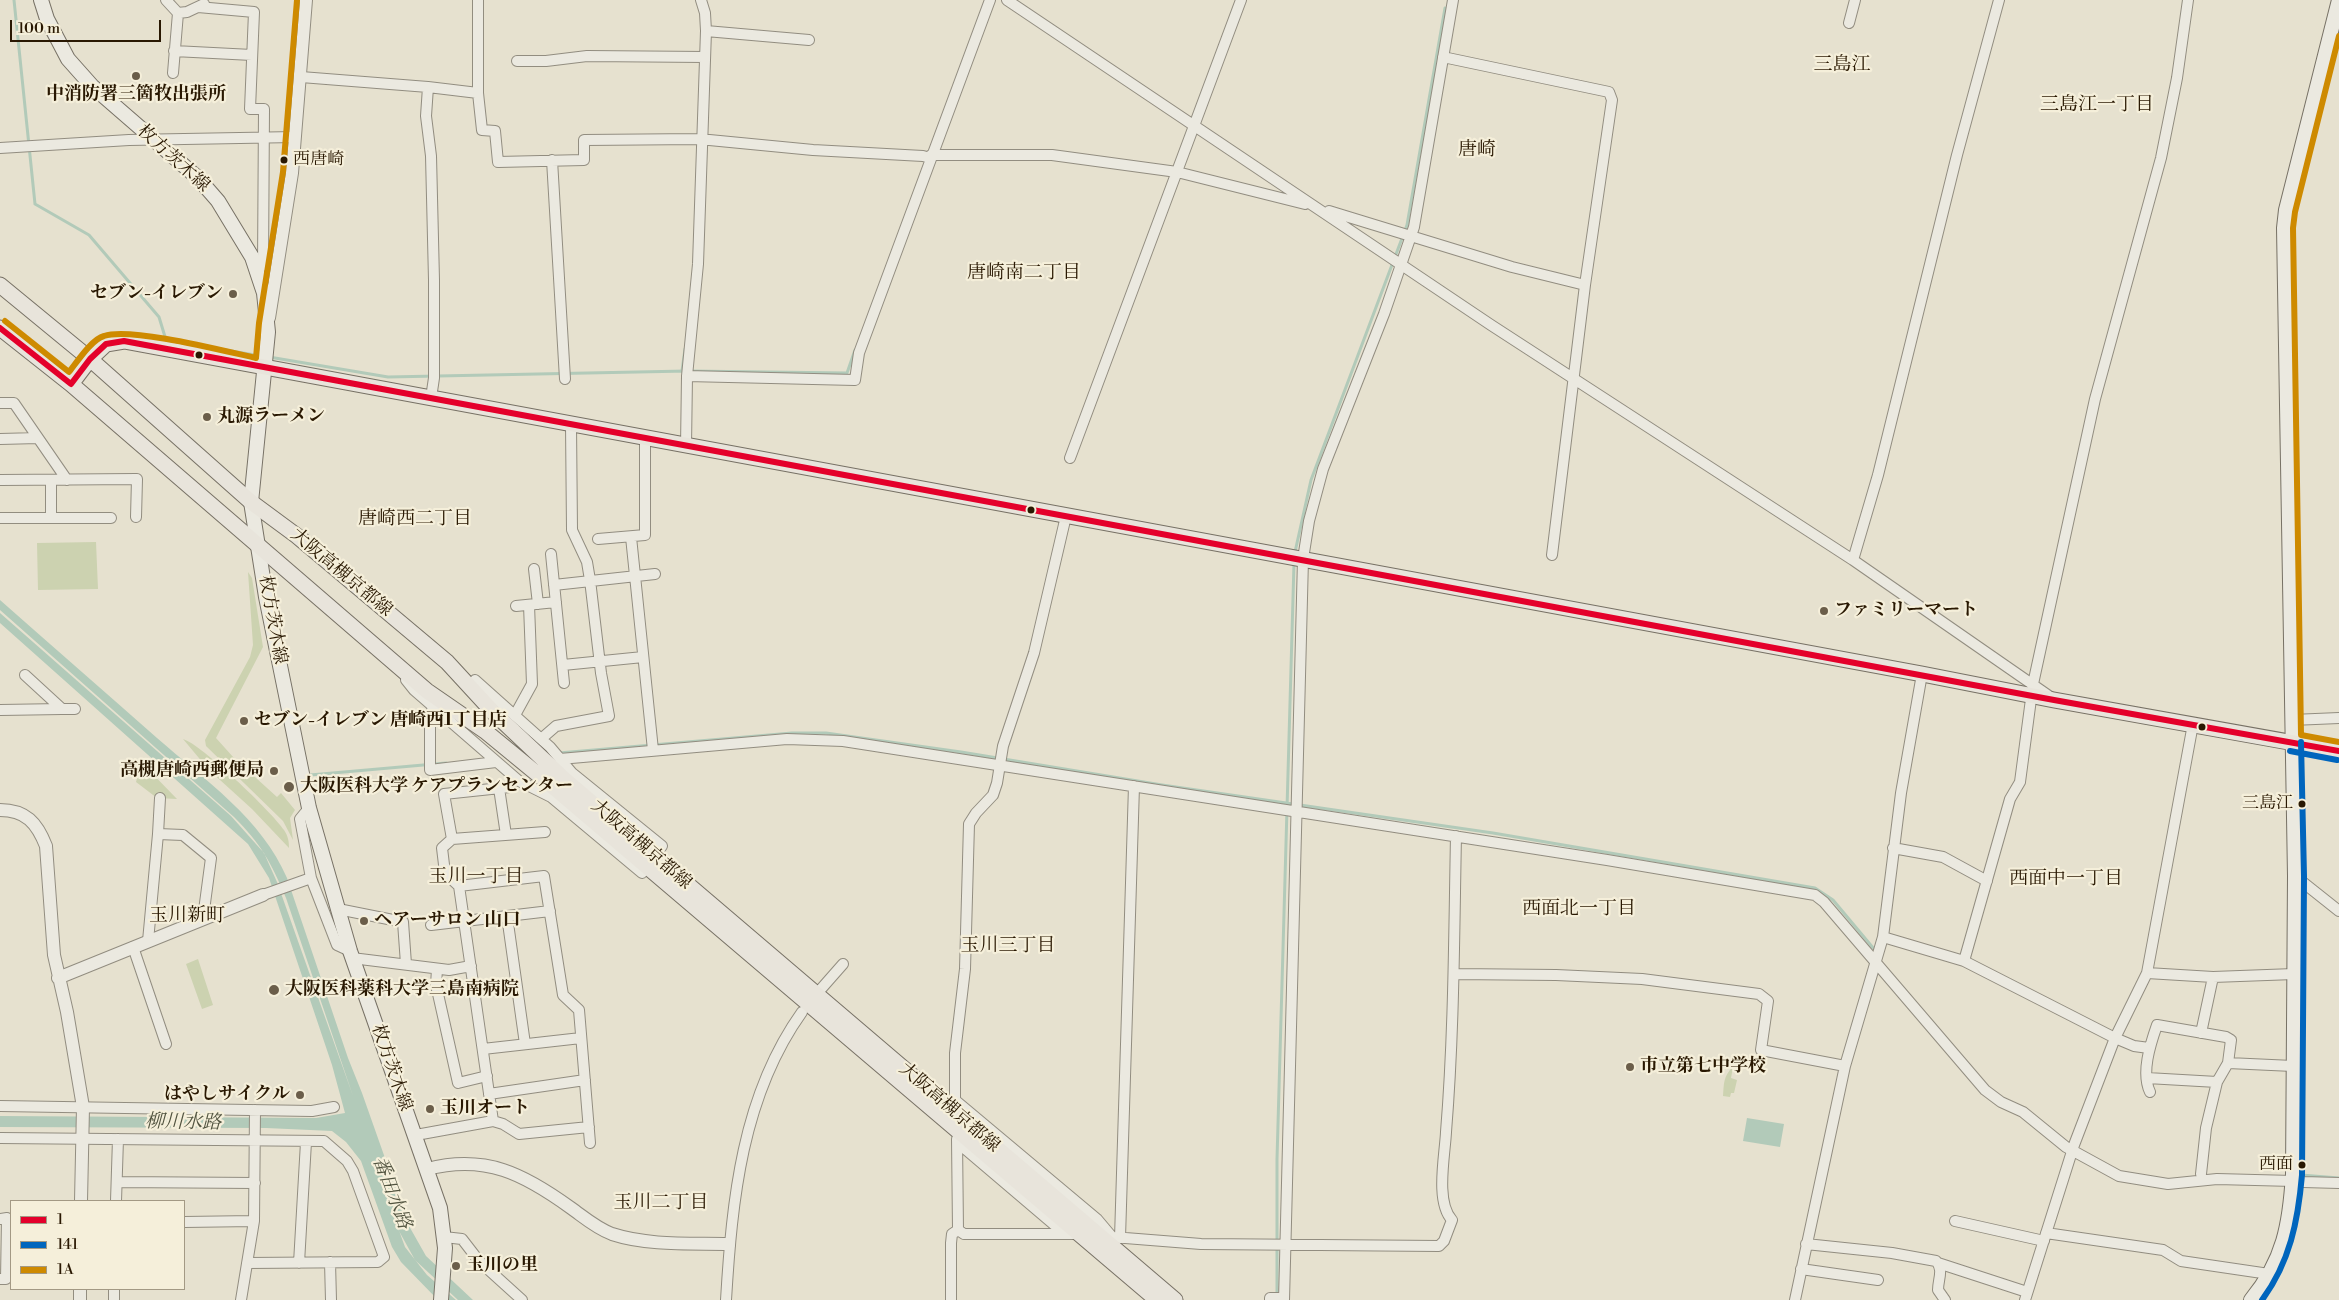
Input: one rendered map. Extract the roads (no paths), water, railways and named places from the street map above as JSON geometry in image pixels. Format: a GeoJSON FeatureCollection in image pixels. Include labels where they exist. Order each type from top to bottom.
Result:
{"type":"FeatureCollection","features":[{"type":"Feature","properties":{"kind":"main road","name":"枚方茨木線"},"geometry":{"type":"LineString","coordinates":[[41,0],[47,19],[68,59],[92,86],[153,141],[198,178],[218,201],[265,266],[264,293],[268,324],[251,502],[260,548],[266,597],[309,808],[351,955],[416,1135],[440,1208],[444,1237],[442,1300]]}},
{"type":"Feature","properties":{"kind":"main road"},"geometry":{"type":"LineString","coordinates":[[2251,1300],[2269,1274],[2285,1240],[2290,1217],[2293,1178],[2295,876],[2284,228],[2286,210],[2339,0]]}},
{"type":"Feature","properties":{"kind":"main road","name":"大阪高槻京都線"},"geometry":{"type":"LineString","coordinates":[[0,285],[90,359],[251,502],[297,536],[447,662],[493,712],[564,779],[1110,1237],[1175,1300]]}},
{"type":"Feature","properties":{"kind":"main road","name":"大阪高槻京都線"},"geometry":{"type":"LineString","coordinates":[[0,328],[71,384],[427,691],[485,731],[558,791],[1072,1234],[1156,1300]]}},
{"type":"Feature","properties":{"kind":"main road"},"geometry":{"type":"LineString","coordinates":[[71,384],[90,359],[106,344],[124,341],[1922,674],[2033,690],[2054,700],[2339,750]]}},
{"type":"Feature","properties":{"kind":"street"},"geometry":{"type":"LineString","coordinates":[[166,0],[178,14],[173,73]]}},
{"type":"Feature","properties":{"kind":"street"},"geometry":{"type":"LineString","coordinates":[[265,266],[295,137],[306,0]]}},
{"type":"Feature","properties":{"kind":"street"},"geometry":{"type":"LineString","coordinates":[[478,0],[478,93],[482,130],[496,131],[498,162],[584,160],[584,140],[701,140],[813,150],[931,157],[1052,155],[1177,172],[1293,200],[1512,267],[1585,284]]}},
{"type":"Feature","properties":{"kind":"street"},"geometry":{"type":"LineString","coordinates":[[686,446],[687,376],[698,264],[706,32],[705,14],[701,0]]}},
{"type":"Feature","properties":{"kind":"street"},"geometry":{"type":"LineString","coordinates":[[687,376],[855,380],[859,353],[990,0]]}},
{"type":"Feature","properties":{"kind":"street"},"geometry":{"type":"LineString","coordinates":[[1007,0],[1574,380],[1853,560],[2033,690]]}},
{"type":"Feature","properties":{"kind":"street"},"geometry":{"type":"LineString","coordinates":[[1070,458],[1241,0]]}},
{"type":"Feature","properties":{"kind":"street"},"geometry":{"type":"LineString","coordinates":[[1270,1300],[1270,1298],[1284,1299],[1303,559],[1309,521],[1323,468],[1384,314],[1414,228],[1453,0]]}},
{"type":"Feature","properties":{"kind":"street"},"geometry":{"type":"LineString","coordinates":[[1849,23],[1856,0]]}},
{"type":"Feature","properties":{"kind":"street"},"geometry":{"type":"LineString","coordinates":[[1853,560],[1878,475],[1957,155],[1999,0]]}},
{"type":"Feature","properties":{"kind":"street"},"geometry":{"type":"LineString","coordinates":[[1964,961],[2010,799],[2020,782],[2033,690],[2095,399],[2161,158],[2177,78],[2188,0]]}},
{"type":"Feature","properties":{"kind":"street"},"geometry":{"type":"LineString","coordinates":[[178,14],[209,2]]}},
{"type":"Feature","properties":{"kind":"street"},"geometry":{"type":"LineString","coordinates":[[198,7],[254,12],[250,109],[264,109],[265,266],[268,324]]}},
{"type":"Feature","properties":{"kind":"street"},"geometry":{"type":"LineString","coordinates":[[706,32],[809,40]]}},
{"type":"Feature","properties":{"kind":"street"},"geometry":{"type":"LineString","coordinates":[[174,51],[252,55]]}},
{"type":"Feature","properties":{"kind":"street"},"geometry":{"type":"LineString","coordinates":[[517,60],[546,62],[587,56],[705,57]]}},
{"type":"Feature","properties":{"kind":"street"},"geometry":{"type":"LineString","coordinates":[[1443,57],[1609,92],[1612,100],[1585,284],[1552,555]]}},
{"type":"Feature","properties":{"kind":"street"},"geometry":{"type":"LineString","coordinates":[[301,77],[478,93]]}},
{"type":"Feature","properties":{"kind":"street"},"geometry":{"type":"LineString","coordinates":[[428,87],[426,116],[431,166],[434,280],[434,371],[431,398]]}},
{"type":"Feature","properties":{"kind":"street"},"geometry":{"type":"LineString","coordinates":[[0,148],[48,144],[295,137]]}},
{"type":"Feature","properties":{"kind":"street"},"geometry":{"type":"LineString","coordinates":[[552,160],[565,379]]}},
{"type":"Feature","properties":{"kind":"street"},"geometry":{"type":"LineString","coordinates":[[0,404],[14,403],[67,480]]}},
{"type":"Feature","properties":{"kind":"street"},"geometry":{"type":"LineString","coordinates":[[541,739],[556,726],[609,716],[590,580],[586,562],[572,530],[571,424]]}},
{"type":"Feature","properties":{"kind":"street"},"geometry":{"type":"LineString","coordinates":[[0,439],[38,438]]}},
{"type":"Feature","properties":{"kind":"street"},"geometry":{"type":"LineString","coordinates":[[598,539],[645,535],[645,438]]}},
{"type":"Feature","properties":{"kind":"street"},"geometry":{"type":"LineString","coordinates":[[0,480],[138,479],[136,517]]}},
{"type":"Feature","properties":{"kind":"street"},"geometry":{"type":"LineString","coordinates":[[51,480],[51,518]]}},
{"type":"Feature","properties":{"kind":"street"},"geometry":{"type":"LineString","coordinates":[[1066,516],[1034,653],[1003,746],[1001,766],[992,795],[976,812],[969,824],[965,969],[955,1052],[955,1100],[1097,1219],[1110,1237]]}},
{"type":"Feature","properties":{"kind":"street"},"geometry":{"type":"LineString","coordinates":[[0,518],[111,518]]}},
{"type":"Feature","properties":{"kind":"street"},"geometry":{"type":"LineString","coordinates":[[631,537],[653,750]]}},
{"type":"Feature","properties":{"kind":"street"},"geometry":{"type":"LineString","coordinates":[[551,554],[564,683]]}},
{"type":"Feature","properties":{"kind":"street"},"geometry":{"type":"LineString","coordinates":[[515,716],[532,684],[534,568]]}},
{"type":"Feature","properties":{"kind":"street"},"geometry":{"type":"LineString","coordinates":[[554,585],[655,574]]}},
{"type":"Feature","properties":{"kind":"street"},"geometry":{"type":"LineString","coordinates":[[516,606],[556,602]]}},
{"type":"Feature","properties":{"kind":"street"},"geometry":{"type":"LineString","coordinates":[[563,665],[643,657]]}},
{"type":"Feature","properties":{"kind":"street"},"geometry":{"type":"LineString","coordinates":[[388,658],[414,690],[518,781],[551,797],[642,873],[644,870]]}},
{"type":"Feature","properties":{"kind":"street"},"geometry":{"type":"LineString","coordinates":[[1795,1300],[1845,1066],[1883,937],[1893,848],[1922,674]]}},
{"type":"Feature","properties":{"kind":"street"},"geometry":{"type":"LineString","coordinates":[[26,675],[62,709]]}},
{"type":"Feature","properties":{"kind":"street"},"geometry":{"type":"LineString","coordinates":[[475,680],[541,739],[572,773],[662,846],[659,850]]}},
{"type":"Feature","properties":{"kind":"street"},"geometry":{"type":"LineString","coordinates":[[433,707],[430,717],[430,770],[496,762]]}},
{"type":"Feature","properties":{"kind":"street"},"geometry":{"type":"LineString","coordinates":[[0,710],[75,709]]}},
{"type":"Feature","properties":{"kind":"street"},"geometry":{"type":"LineString","coordinates":[[2292,720],[2339,718]]}},
{"type":"Feature","properties":{"kind":"street"},"geometry":{"type":"LineString","coordinates":[[1806,1244],[1929,1259],[2026,1296],[2072,1150],[2116,1038],[2147,973],[2193,724]]}},
{"type":"Feature","properties":{"kind":"street"},"geometry":{"type":"LineString","coordinates":[[560,758],[821,738],[1456,836],[1815,896],[1824,902],[1986,1090],[2001,1102],[2023,1112],[2072,1150],[2120,1176],[2161,1184],[2217,1179],[2293,1178],[2303,1182],[2339,1183]]}},
{"type":"Feature","properties":{"kind":"street"},"geometry":{"type":"LineString","coordinates":[[1110,1237],[1134,786]]}},
{"type":"Feature","properties":{"kind":"street"},"geometry":{"type":"LineString","coordinates":[[452,839],[444,794],[505,788],[506,835]]}},
{"type":"Feature","properties":{"kind":"street"},"geometry":{"type":"LineString","coordinates":[[148,941],[160,798]]}},
{"type":"Feature","properties":{"kind":"street"},"geometry":{"type":"LineString","coordinates":[[309,808],[300,820],[306,880],[337,945],[351,955],[437,969],[449,970],[471,966]]}},
{"type":"Feature","properties":{"kind":"street"},"geometry":{"type":"LineString","coordinates":[[0,810],[14,810],[30,819],[39,829],[46,846],[54,955],[83,1106],[81,1200]]}},
{"type":"Feature","properties":{"kind":"street"},"geometry":{"type":"LineString","coordinates":[[493,1121],[459,886],[445,873],[442,848],[452,839],[545,832]]}},
{"type":"Feature","properties":{"kind":"street"},"geometry":{"type":"LineString","coordinates":[[158,834],[183,835],[211,858],[203,918]]}},
{"type":"Feature","properties":{"kind":"street"},"geometry":{"type":"LineString","coordinates":[[958,1230],[964,1234],[1072,1234],[1202,1244],[1439,1246],[1444,1241],[1452,1220],[1446,1214],[1442,1180],[1451,1068],[1456,836]]}},
{"type":"Feature","properties":{"kind":"street"},"geometry":{"type":"LineString","coordinates":[[1893,848],[1942,857],[1987,881]]}},
{"type":"Feature","properties":{"kind":"street"},"geometry":{"type":"LineString","coordinates":[[459,886],[544,876],[563,995],[579,1010],[590,1143]]}},
{"type":"Feature","properties":{"kind":"street"},"geometry":{"type":"LineString","coordinates":[[2295,876],[2339,911]]}},
{"type":"Feature","properties":{"kind":"street"},"geometry":{"type":"LineString","coordinates":[[58,978],[203,918],[306,880]]}},
{"type":"Feature","properties":{"kind":"street"},"geometry":{"type":"LineString","coordinates":[[338,909],[403,922],[406,964]]}},
{"type":"Feature","properties":{"kind":"street"},"geometry":{"type":"LineString","coordinates":[[431,925],[550,911]]}},
{"type":"Feature","properties":{"kind":"street"},"geometry":{"type":"LineString","coordinates":[[506,916],[525,1044]]}},
{"type":"Feature","properties":{"kind":"street"},"geometry":{"type":"LineString","coordinates":[[1883,937],[1964,961],[2116,1038],[2134,1046],[2150,1048]]}},
{"type":"Feature","properties":{"kind":"street"},"geometry":{"type":"LineString","coordinates":[[133,947],[166,1044]]}},
{"type":"Feature","properties":{"kind":"street"},"geometry":{"type":"LineString","coordinates":[[821,989],[843,964]]}},
{"type":"Feature","properties":{"kind":"street"},"geometry":{"type":"LineString","coordinates":[[437,969],[436,986],[458,1082],[487,1076]]}},
{"type":"Feature","properties":{"kind":"street"},"geometry":{"type":"LineString","coordinates":[[2147,973],[2213,977],[2294,974]]}},
{"type":"Feature","properties":{"kind":"street"},"geometry":{"type":"LineString","coordinates":[[1454,974],[1556,975],[1642,979],[1759,994],[1768,1001],[1761,1050],[1845,1066]]}},
{"type":"Feature","properties":{"kind":"street"},"geometry":{"type":"LineString","coordinates":[[2201,1033],[2213,977]]}},
{"type":"Feature","properties":{"kind":"street"},"geometry":{"type":"LineString","coordinates":[[726,1300],[729,1244],[739,1170],[756,1102],[771,1063],[802,1012]]}},
{"type":"Feature","properties":{"kind":"street"},"geometry":{"type":"LineString","coordinates":[[2150,1092],[2146,1084],[2150,1048],[2157,1025],[2226,1036],[2231,1040],[2228,1063],[2217,1082],[2206,1128],[2202,1174]]}},
{"type":"Feature","properties":{"kind":"street"},"geometry":{"type":"LineString","coordinates":[[483,1049],[581,1038]]}},
{"type":"Feature","properties":{"kind":"street"},"geometry":{"type":"LineString","coordinates":[[2228,1063],[2293,1066]]}},
{"type":"Feature","properties":{"kind":"street"},"geometry":{"type":"LineString","coordinates":[[2147,1078],[2217,1082]]}},
{"type":"Feature","properties":{"kind":"street"},"geometry":{"type":"LineString","coordinates":[[489,1094],[585,1080]]}},
{"type":"Feature","properties":{"kind":"street"},"geometry":{"type":"LineString","coordinates":[[0,1106],[83,1106],[255,1114],[312,1111],[334,1107]]}},
{"type":"Feature","properties":{"kind":"street"},"geometry":{"type":"LineString","coordinates":[[241,1300],[254,1221],[255,1114]]}},
{"type":"Feature","properties":{"kind":"street"},"geometry":{"type":"LineString","coordinates":[[416,1135],[493,1121],[503,1124],[518,1134],[589,1127]]}},
{"type":"Feature","properties":{"kind":"street"},"geometry":{"type":"LineString","coordinates":[[0,1138],[255,1138],[306,1142],[324,1141],[347,1161],[353,1171],[384,1256],[378,1262],[247,1263]]}},
{"type":"Feature","properties":{"kind":"street"},"geometry":{"type":"LineString","coordinates":[[116,1200],[118,1139]]}},
{"type":"Feature","properties":{"kind":"street"},"geometry":{"type":"LineString","coordinates":[[958,1230],[957,1140],[1072,1234]]}},
{"type":"Feature","properties":{"kind":"street"},"geometry":{"type":"LineString","coordinates":[[299,1263],[306,1142]]}},
{"type":"Feature","properties":{"kind":"street"},"geometry":{"type":"LineString","coordinates":[[427,1170],[459,1163],[493,1165],[527,1180],[596,1226],[612,1234],[646,1241],[729,1244]]}},
{"type":"Feature","properties":{"kind":"street"},"geometry":{"type":"LineString","coordinates":[[117,1182],[255,1182]]}},
{"type":"Feature","properties":{"kind":"street"},"geometry":{"type":"LineString","coordinates":[[0,1219],[7,1218],[6,1279],[0,1279]]}},
{"type":"Feature","properties":{"kind":"street"},"geometry":{"type":"LineString","coordinates":[[185,1222],[254,1221]]}},
{"type":"Feature","properties":{"kind":"street"},"geometry":{"type":"LineString","coordinates":[[1955,1221],[2045,1237],[2163,1250],[2181,1261],[2269,1274]]}},
{"type":"Feature","properties":{"kind":"street"},"geometry":{"type":"LineString","coordinates":[[951,1300],[951,1243],[952,1234],[958,1230]]}},
{"type":"Feature","properties":{"kind":"street"},"geometry":{"type":"LineString","coordinates":[[444,1237],[462,1239],[480,1261],[522,1300]]}},
{"type":"Feature","properties":{"kind":"street"},"geometry":{"type":"LineString","coordinates":[[330,1262],[330,1300]]}},
{"type":"Feature","properties":{"kind":"street"},"geometry":{"type":"LineString","coordinates":[[1938,1263],[1941,1271],[1938,1290],[1945,1300]]}},
{"type":"Feature","properties":{"kind":"street"},"geometry":{"type":"LineString","coordinates":[[1801,1270],[1878,1280]]}},
{"type":"Feature","properties":{"kind":"water"},"geometry":{"type":"Polygon","coordinates":[[[0,600],[213,785],[248,819],[263,837],[287,878],[348,1058],[409,1226],[426,1256],[473,1300],[458,1300],[416,1261],[427,1275],[456,1300],[438,1300],[401,1262],[392,1247],[361,1161],[346,1142],[332,1131],[266,1128],[0,1127],[0,1116],[316,1118],[345,1113],[332,1065],[269,878],[248,844],[0,623],[0,613],[231,816],[263,852],[234,817],[0,610],[0,600]],[[265,854],[277,882],[353,1096],[286,898],[265,854]],[[399,1232],[405,1247],[414,1259],[399,1232]]]}},
{"type":"Feature","properties":{"kind":"water"},"geometry":{"type":"Polygon","coordinates":[[[1747,1118],[1784,1124],[1780,1147],[1743,1141],[1747,1118]]]}},
{"type":"Feature","properties":{"kind":"waterway"},"geometry":{"type":"LineString","coordinates":[[14,0],[35,204],[89,235],[159,317],[166,340],[261,356]]}},
{"type":"Feature","properties":{"kind":"waterway"},"geometry":{"type":"LineString","coordinates":[[1295,552],[1311,480],[1407,225],[1445,8]]}},
{"type":"Feature","properties":{"kind":"waterway"},"geometry":{"type":"LineString","coordinates":[[682,371],[685,349]]}},
{"type":"Feature","properties":{"kind":"waterway"},"geometry":{"type":"LineString","coordinates":[[269,357],[388,377],[687,371],[847,373],[855,350]]}},
{"type":"Feature","properties":{"kind":"waterway"},"geometry":{"type":"LineString","coordinates":[[1277,1297],[1277,1159],[1294,563]]}},
{"type":"Feature","properties":{"kind":"waterway"},"geometry":{"type":"LineString","coordinates":[[559,753],[792,733],[826,733],[961,752],[1162,785],[1493,833],[1815,888],[1833,900],[1874,949]]}},
{"type":"Feature","properties":{"kind":"waterway"},"geometry":{"type":"LineString","coordinates":[[310,775],[446,763]]}},
{"type":"Feature","properties":{"kind":"waterway"},"geometry":{"type":"LineString","coordinates":[[2301,1175],[2339,1178]]}},
{"type":"Feature","properties":{"kind":"place","name":"中消防署三箇牧出張所"},"geometry":{"type":"Point","coordinates":[136,76]}},
{"type":"Feature","properties":{"kind":"place","name":"西唐崎"},"geometry":{"type":"Point","coordinates":[284,160]}},
{"type":"Feature","properties":{"kind":"place","name":"セブン-イレブン"},"geometry":{"type":"Point","coordinates":[233,294]}},
{"type":"Feature","properties":{"kind":"place","name":"丸源ラーメン"},"geometry":{"type":"Point","coordinates":[207,417]}},
{"type":"Feature","properties":{"kind":"place","name":"ファミリーマート"},"geometry":{"type":"Point","coordinates":[1824,611]}},
{"type":"Feature","properties":{"kind":"place","name":"セブン-イレブン 唐崎西1丁目店"},"geometry":{"type":"Point","coordinates":[244,721]}},
{"type":"Feature","properties":{"kind":"place","name":"高槻唐崎西郵便局"},"geometry":{"type":"Point","coordinates":[274,771]}},
{"type":"Feature","properties":{"kind":"place","name":"大阪医科大学 ケアプランセンター"},"geometry":{"type":"Point","coordinates":[289,787]}},
{"type":"Feature","properties":{"kind":"place","name":"三島江"},"geometry":{"type":"Point","coordinates":[2302,804]}},
{"type":"Feature","properties":{"kind":"place","name":"ヘアーサロン 山口"},"geometry":{"type":"Point","coordinates":[364,921]}},
{"type":"Feature","properties":{"kind":"place","name":"大阪医科薬科大学三島南病院"},"geometry":{"type":"Point","coordinates":[274,990]}},
{"type":"Feature","properties":{"kind":"place","name":"市立第七中学校"},"geometry":{"type":"Point","coordinates":[1630,1067]}},
{"type":"Feature","properties":{"kind":"place","name":"はやしサイクル"},"geometry":{"type":"Point","coordinates":[300,1095]}},
{"type":"Feature","properties":{"kind":"place","name":"玉川オート"},"geometry":{"type":"Point","coordinates":[430,1109]}},
{"type":"Feature","properties":{"kind":"place","name":"西面"},"geometry":{"type":"Point","coordinates":[2302,1165]}},
{"type":"Feature","properties":{"kind":"place","name":"玉川の里"},"geometry":{"type":"Point","coordinates":[456,1266]}},
{"type":"Feature","properties":{"kind":"district","name":"三島江"},"geometry":{"type":"Point","coordinates":[1842,65]}},
{"type":"Feature","properties":{"kind":"district","name":"三島江一丁目"},"geometry":{"type":"Point","coordinates":[2097,105]}},
{"type":"Feature","properties":{"kind":"district","name":"唐崎"},"geometry":{"type":"Point","coordinates":[1477,150]}},
{"type":"Feature","properties":{"kind":"district","name":"唐崎南二丁目"},"geometry":{"type":"Point","coordinates":[1024,273]}},
{"type":"Feature","properties":{"kind":"district","name":"唐崎西二丁目"},"geometry":{"type":"Point","coordinates":[415,519]}},
{"type":"Feature","properties":{"kind":"district","name":"玉川一丁目"},"geometry":{"type":"Point","coordinates":[476,877]}},
{"type":"Feature","properties":{"kind":"district","name":"西面中一丁目"},"geometry":{"type":"Point","coordinates":[2066,879]}},
{"type":"Feature","properties":{"kind":"district","name":"西面北一丁目"},"geometry":{"type":"Point","coordinates":[1579,909]}},
{"type":"Feature","properties":{"kind":"district","name":"玉川新町"},"geometry":{"type":"Point","coordinates":[187,916]}},
{"type":"Feature","properties":{"kind":"district","name":"玉川三丁目"},"geometry":{"type":"Point","coordinates":[1008,946]}},
{"type":"Feature","properties":{"kind":"district","name":"玉川二丁目"},"geometry":{"type":"Point","coordinates":[661,1203]}},
{"type":"Feature","properties":{"kind":"water label","name":"柳川水路"},"geometry":{"type":"Point","coordinates":[183,1123]}},
{"type":"Feature","properties":{"kind":"water label","name":"番田水路"},"geometry":{"type":"Point","coordinates":[391,1193]}}]}
